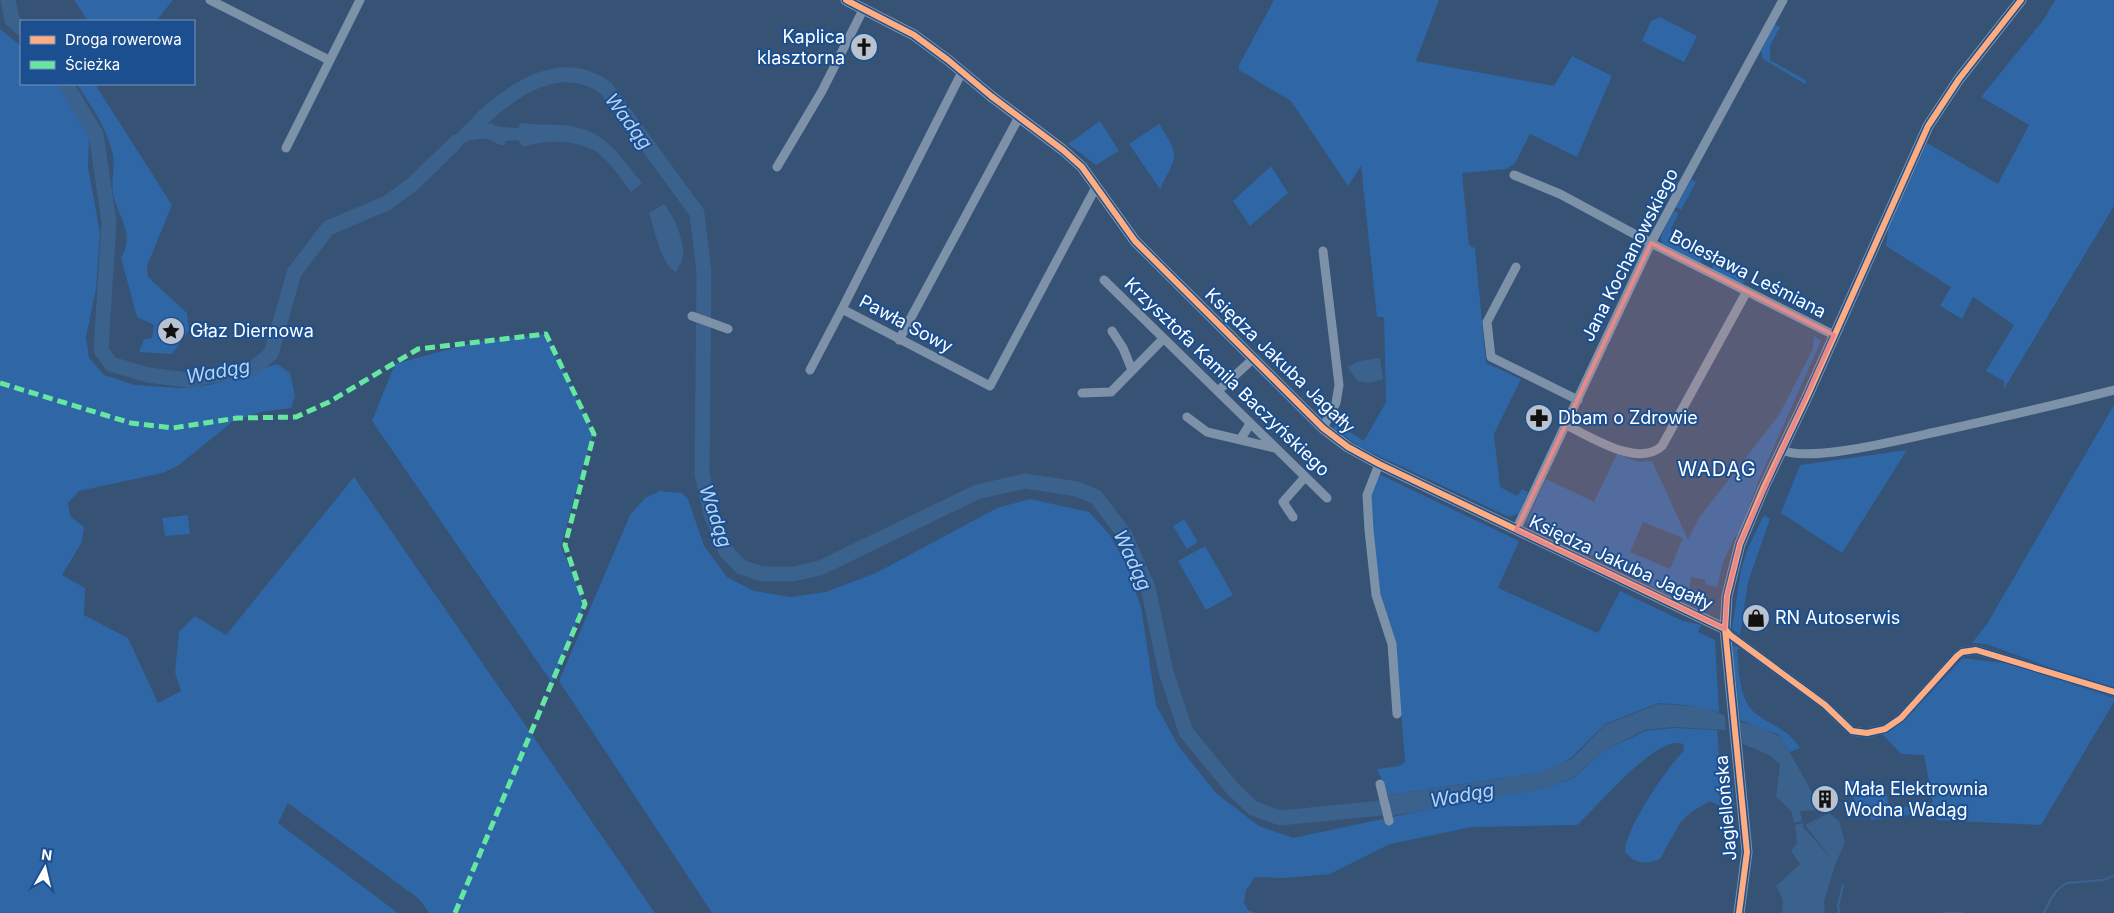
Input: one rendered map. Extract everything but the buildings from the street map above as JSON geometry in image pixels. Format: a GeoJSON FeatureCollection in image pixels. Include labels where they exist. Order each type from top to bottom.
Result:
{"type":"FeatureCollection","features":[{"type":"Feature","properties":{"kind":"street"},"geometry":{"type":"LineString","coordinates":[[210,0],[329,60]]}},
{"type":"Feature","properties":{"kind":"street"},"geometry":{"type":"LineString","coordinates":[[286,148],[360,0]]}},
{"type":"Feature","properties":{"kind":"street","name":"Księdza Jakuba Jagałły"},"geometry":{"type":"LineString","coordinates":[[846,0],[914,35],[1063,150],[1082,167],[1135,241],[1323,428],[1348,447],[1379,464],[1725,629],[1731,701]]}},
{"type":"Feature","properties":{"kind":"street","name":"Jana Kochanowskiego"},"geometry":{"type":"LineString","coordinates":[[1516,530],[1651,243],[1783,0]]}},
{"type":"Feature","properties":{"kind":"street"},"geometry":{"type":"LineString","coordinates":[[2021,0],[1959,79],[1928,126],[1740,544],[1727,596],[1725,629],[1730,635],[1825,705],[1852,731],[1867,733],[1885,728],[1901,718],[1957,656],[1969,650],[1981,651],[2114,692]]}},
{"type":"Feature","properties":{"kind":"street"},"geometry":{"type":"LineString","coordinates":[[777,167],[822,91],[864,8]]}},
{"type":"Feature","properties":{"kind":"street","name":"Pawła Sowy"},"geometry":{"type":"LineString","coordinates":[[962,72],[842,309],[990,386],[1096,187]]}},
{"type":"Feature","properties":{"kind":"street"},"geometry":{"type":"LineString","coordinates":[[899,340],[1019,117]]}},
{"type":"Feature","properties":{"kind":"street","name":"Bolesława Leśmiana"},"geometry":{"type":"LineString","coordinates":[[1514,175],[1560,194],[1651,243],[1834,335]]}},
{"type":"Feature","properties":{"kind":"street","name":"Księdza Jakuba Jagałły"},"geometry":{"type":"LineString","coordinates":[[1323,428],[1336,403],[1339,385],[1324,252]]}},
{"type":"Feature","properties":{"kind":"street"},"geometry":{"type":"LineString","coordinates":[[1516,267],[1488,322],[1491,357],[1578,400]]}},
{"type":"Feature","properties":{"kind":"street","name":"Krzysztofa Kamila Baczyńskiego"},"geometry":{"type":"LineString","coordinates":[[1104,280],[1163,339],[1219,390],[1250,424],[1327,498]]}},
{"type":"Feature","properties":{"kind":"street"},"geometry":{"type":"LineString","coordinates":[[1566,425],[1638,455],[1657,450],[1662,446],[1747,291]]}},
{"type":"Feature","properties":{"kind":"street"},"geometry":{"type":"LineString","coordinates":[[810,370],[842,309]]}},
{"type":"Feature","properties":{"kind":"street"},"geometry":{"type":"LineString","coordinates":[[692,316],[728,329]]}},
{"type":"Feature","properties":{"kind":"street"},"geometry":{"type":"LineString","coordinates":[[1112,331],[1132,370]]}},
{"type":"Feature","properties":{"kind":"street"},"geometry":{"type":"LineString","coordinates":[[1082,393],[1111,392],[1163,339]]}},
{"type":"Feature","properties":{"kind":"street"},"geometry":{"type":"LineString","coordinates":[[1219,390],[1253,358]]}},
{"type":"Feature","properties":{"kind":"street"},"geometry":{"type":"LineString","coordinates":[[1782,450],[1801,454],[1852,450],[2041,409],[2114,390]]}},
{"type":"Feature","properties":{"kind":"street"},"geometry":{"type":"LineString","coordinates":[[1187,417],[1207,432],[1275,448]]}},
{"type":"Feature","properties":{"kind":"street"},"geometry":{"type":"LineString","coordinates":[[1240,440],[1250,424]]}},
{"type":"Feature","properties":{"kind":"street"},"geometry":{"type":"LineString","coordinates":[[1379,464],[1371,480],[1367,495],[1368,530],[1376,595],[1392,644],[1397,714]]}},
{"type":"Feature","properties":{"kind":"street"},"geometry":{"type":"LineString","coordinates":[[1294,517],[1283,502],[1305,477]]}},
{"type":"Feature","properties":{"kind":"street","name":"Jagiellońska"},"geometry":{"type":"LineString","coordinates":[[1731,701],[1747,852],[1739,913]]}},
{"type":"Feature","properties":{"kind":"street"},"geometry":{"type":"LineString","coordinates":[[1380,784],[1389,822]]}},
{"type":"Feature","properties":{"kind":"highlighted area"},"geometry":{"type":"Polygon","coordinates":[[[1651,243],[1834,335],[1740,544],[1727,596],[1725,629],[1516,530],[1651,243]]]}},
{"type":"Feature","properties":{"kind":"shaded area"},"geometry":{"type":"Polygon","coordinates":[[[74,0],[173,0],[157,20],[87,20],[74,0]]]}},
{"type":"Feature","properties":{"kind":"shaded area"},"geometry":{"type":"Polygon","coordinates":[[[1274,0],[1439,0],[1416,61],[1554,86],[1572,56],[1612,76],[1577,157],[1530,134],[1515,163],[1506,169],[1462,173],[1469,245],[1475,248],[1486,363],[1521,379],[1494,434],[1500,487],[1517,496],[1522,489],[1528,492],[1518,514],[1509,517],[1360,447],[1333,428],[1336,423],[1364,441],[1386,402],[1384,317],[1377,317],[1361,166],[1348,186],[1291,101],[1239,70],[1239,65],[1274,0]]]}},
{"type":"Feature","properties":{"kind":"shaded area"},"geometry":{"type":"Polygon","coordinates":[[[2055,0],[2114,0],[2114,206],[2004,389],[2004,381],[1986,371],[2014,325],[1973,297],[1962,319],[1940,306],[1951,287],[1886,246],[1888,229],[1927,143],[1998,184],[2029,125],[1981,97],[2044,19],[2055,0]]]}},
{"type":"Feature","properties":{"kind":"shaded area"},"geometry":{"type":"Polygon","coordinates":[[[1660,17],[1697,36],[1684,62],[1642,41],[1651,21],[1660,17]]]}},
{"type":"Feature","properties":{"kind":"shaded area"},"geometry":{"type":"Polygon","coordinates":[[[1775,24],[1780,27],[1770,46],[1770,60],[1807,81],[1805,84],[1763,59],[1761,51],[1775,24]]]}},
{"type":"Feature","properties":{"kind":"shaded area"},"geometry":{"type":"Polygon","coordinates":[[[0,29],[20,45],[20,85],[59,85],[89,137],[88,167],[100,233],[96,289],[86,337],[89,358],[104,375],[135,385],[181,388],[210,385],[277,364],[290,373],[295,396],[291,408],[261,412],[232,422],[179,465],[163,473],[79,491],[68,503],[70,516],[84,527],[82,542],[62,575],[85,588],[84,615],[128,638],[158,703],[181,691],[175,672],[179,632],[195,616],[226,635],[354,477],[655,913],[429,913],[419,899],[288,803],[278,823],[398,913],[0,913],[0,29]]]}},
{"type":"Feature","properties":{"kind":"shaded area"},"geometry":{"type":"Polygon","coordinates":[[[78,85],[96,85],[172,205],[147,266],[148,277],[187,313],[189,330],[172,354],[139,352],[144,339],[152,338],[154,325],[137,317],[121,258],[127,240],[126,232],[113,193],[113,155],[111,145],[98,118],[78,85]]]}},
{"type":"Feature","properties":{"kind":"shaded area"},"geometry":{"type":"Polygon","coordinates":[[[1100,121],[1119,151],[1096,165],[1068,144],[1100,121]]]}},
{"type":"Feature","properties":{"kind":"shaded area"},"geometry":{"type":"Polygon","coordinates":[[[1159,124],[1171,144],[1174,157],[1160,189],[1129,144],[1159,124]]]}},
{"type":"Feature","properties":{"kind":"shaded area"},"geometry":{"type":"Polygon","coordinates":[[[1271,166],[1288,193],[1250,226],[1233,201],[1271,166]]]}},
{"type":"Feature","properties":{"kind":"shaded area"},"geometry":{"type":"Polygon","coordinates":[[[1691,180],[1696,182],[1681,210],[1676,207],[1691,180]]]}},
{"type":"Feature","properties":{"kind":"shaded area"},"geometry":{"type":"Polygon","coordinates":[[[1674,211],[1679,213],[1671,228],[1671,242],[1702,258],[1700,263],[1662,243],[1661,236],[1674,211]]]}},
{"type":"Feature","properties":{"kind":"shaded area"},"geometry":{"type":"Polygon","coordinates":[[[1714,264],[1734,274],[1749,274],[1745,282],[1740,284],[1712,269],[1714,264]]]}},
{"type":"Feature","properties":{"kind":"shaded area"},"geometry":{"type":"Polygon","coordinates":[[[546,334],[594,434],[583,466],[561,546],[585,604],[552,683],[372,421],[395,364],[475,342],[546,334]]]}},
{"type":"Feature","properties":{"kind":"shaded area"},"geometry":{"type":"Polygon","coordinates":[[[1814,336],[1821,341],[1758,482],[1739,535],[1736,534],[1723,562],[1717,587],[1705,584],[1706,580],[1691,577],[1689,589],[1700,591],[1698,608],[1644,583],[1597,556],[1581,553],[1529,526],[1527,521],[1546,479],[1594,502],[1617,454],[1638,462],[1652,461],[1688,540],[1699,518],[1779,415],[1813,349],[1814,336]],[[1643,522],[1630,552],[1670,569],[1683,538],[1643,522]]]}},
{"type":"Feature","properties":{"kind":"shaded area"},"geometry":{"type":"Polygon","coordinates":[[[2114,405],[2114,687],[2049,667],[1986,644],[1972,643],[1987,624],[2114,405]]]}},
{"type":"Feature","properties":{"kind":"shaded area"},"geometry":{"type":"Polygon","coordinates":[[[1907,450],[1842,553],[1781,513],[1800,465],[1907,450]]]}},
{"type":"Feature","properties":{"kind":"shaded area"},"geometry":{"type":"Polygon","coordinates":[[[1379,474],[1519,541],[1498,588],[1598,633],[1620,591],[1683,621],[1701,625],[1698,632],[1715,640],[1719,712],[1685,705],[1659,703],[1605,724],[1571,758],[1539,773],[1388,795],[1377,769],[1399,766],[1405,762],[1396,643],[1380,594],[1372,522],[1371,495],[1379,474]]]}},
{"type":"Feature","properties":{"kind":"shaded area"},"geometry":{"type":"Polygon","coordinates":[[[660,491],[682,493],[688,499],[704,546],[727,577],[754,591],[791,597],[826,592],[876,573],[997,508],[1030,499],[1089,512],[1110,535],[1127,566],[1141,607],[1156,705],[1179,747],[1217,794],[1259,826],[1293,838],[1458,803],[1550,787],[1573,778],[1604,751],[1645,731],[1675,728],[1717,730],[1720,765],[1733,788],[1734,807],[1726,809],[1710,801],[1691,812],[1680,823],[1660,859],[1645,863],[1633,859],[1625,852],[1632,829],[1648,799],[1684,751],[1683,744],[1672,744],[1658,750],[1627,774],[1577,825],[1472,827],[1390,844],[1330,874],[1282,878],[1255,877],[1246,890],[1244,903],[1248,910],[1256,913],[712,913],[559,681],[630,515],[645,498],[660,491]]]}},
{"type":"Feature","properties":{"kind":"shaded area"},"geometry":{"type":"Polygon","coordinates":[[[188,515],[190,534],[165,536],[162,518],[188,515]]]}},
{"type":"Feature","properties":{"kind":"shaded area"},"geometry":{"type":"Polygon","coordinates":[[[1764,515],[1770,519],[1748,582],[1740,635],[1732,629],[1741,569],[1748,548],[1764,515]]]}},
{"type":"Feature","properties":{"kind":"shaded area"},"geometry":{"type":"Polygon","coordinates":[[[1184,519],[1198,542],[1187,549],[1173,526],[1184,519]]]}},
{"type":"Feature","properties":{"kind":"shaded area"},"geometry":{"type":"Polygon","coordinates":[[[1205,546],[1233,595],[1206,610],[1178,561],[1205,546]]]}},
{"type":"Feature","properties":{"kind":"shaded area"},"geometry":{"type":"Polygon","coordinates":[[[1732,647],[1740,648],[1737,650],[1739,675],[1743,692],[1750,707],[1755,713],[1789,735],[1800,748],[1790,752],[1779,735],[1740,720],[1732,647]]]}},
{"type":"Feature","properties":{"kind":"shaded area"},"geometry":{"type":"Polygon","coordinates":[[[1963,658],[2010,664],[2114,698],[2114,702],[2041,825],[1937,820],[1935,811],[1871,820],[1869,805],[1855,806],[1850,781],[1854,781],[1855,789],[1863,786],[1864,792],[1873,791],[1874,796],[1887,794],[1889,809],[1933,803],[1924,755],[1901,754],[1882,734],[1905,720],[1963,658]]]}},
{"type":"Feature","properties":{"kind":"water"},"geometry":{"type":"Polygon","coordinates":[[[495,106],[487,125],[490,123],[496,126],[518,128],[521,123],[560,125],[575,127],[598,136],[608,143],[642,183],[631,192],[605,159],[595,151],[578,144],[550,142],[523,147],[518,140],[506,141],[505,145],[502,145],[480,139],[463,143],[441,155],[471,120],[478,114],[495,106]]]}},
{"type":"Feature","properties":{"kind":"water"},"geometry":{"type":"Polygon","coordinates":[[[664,204],[675,222],[681,237],[683,257],[676,272],[671,269],[663,255],[649,213],[664,204]]]}},
{"type":"Feature","properties":{"kind":"water"},"geometry":{"type":"Polygon","coordinates":[[[1380,358],[1383,379],[1370,383],[1358,381],[1347,367],[1359,361],[1380,358]]]}},
{"type":"Feature","properties":{"kind":"water"},"geometry":{"type":"Polygon","coordinates":[[[1659,704],[1693,707],[1719,713],[1725,716],[1726,730],[1674,727],[1644,730],[1604,751],[1572,778],[1550,787],[1392,816],[1389,795],[1539,773],[1572,759],[1605,725],[1659,704]]]}},
{"type":"Feature","properties":{"kind":"water"},"geometry":{"type":"Polygon","coordinates":[[[1740,722],[1761,727],[1782,738],[1814,796],[1817,796],[1818,810],[1800,811],[1802,821],[1794,823],[1791,811],[1776,797],[1780,764],[1769,755],[1743,744],[1740,722]]]}},
{"type":"Feature","properties":{"kind":"water"},"geometry":{"type":"Polygon","coordinates":[[[1829,813],[1839,821],[1845,842],[1835,865],[1824,901],[1825,913],[1782,913],[1783,900],[1776,886],[1800,864],[1791,851],[1797,843],[1795,825],[1803,823],[1803,827],[1831,858],[1805,825],[1829,813]]]}},
{"type":"Feature","properties":{"kind":"waterway","name":"Wadąg"},"geometry":{"type":"LineString","coordinates":[[8,0],[12,20],[20,27]]}},
{"type":"Feature","properties":{"kind":"waterway","name":"Wadąg"},"geometry":{"type":"LineString","coordinates":[[480,120],[508,97],[523,87],[539,80],[572,75],[589,79],[606,88],[697,213],[704,272],[702,474],[711,514],[726,551],[741,567],[762,574],[793,574],[820,568],[977,492],[1025,481],[1077,489],[1096,497],[1125,535],[1148,588],[1166,672],[1186,732],[1232,788],[1253,808],[1280,818],[1402,806]]}},
{"type":"Feature","properties":{"kind":"waterway","name":"Wadąg"},"geometry":{"type":"LineString","coordinates":[[67,85],[96,134],[109,222],[101,350],[111,364],[148,375],[188,380],[253,368],[271,354],[294,273],[328,228],[387,203],[413,184],[456,142]]}},
{"type":"Feature","properties":{"kind":"waterway"},"geometry":{"type":"LineString","coordinates":[[2044,913],[2056,892],[2067,883],[2104,880],[2114,875]]}},
{"type":"Feature","properties":{"kind":"waterway"},"geometry":{"type":"LineString","coordinates":[[1839,913],[1838,906],[1843,885]]}},
{"type":"Feature","properties":{"kind":"waterway"},"geometry":{"type":"LineString","coordinates":[[1944,913],[1961,913]]}},
{"type":"Feature","properties":{"kind":"marked path"},"geometry":{"type":"LineString","coordinates":[[0,383],[131,423],[173,428],[237,418],[296,417],[329,402],[418,349],[546,334],[594,434],[565,545],[585,604],[455,913]]}},
{"type":"Feature","properties":{"kind":"cycle path"},"geometry":{"type":"LineString","coordinates":[[846,0],[914,35],[1063,150],[1082,167],[1135,241],[1323,428],[1348,447],[1379,464],[1725,629],[1730,635],[1825,705],[1852,731],[1867,733],[1885,729],[1901,718],[1962,652],[1976,650],[2114,692]]}},
{"type":"Feature","properties":{"kind":"cycle path"},"geometry":{"type":"LineString","coordinates":[[1739,913],[1747,852],[1725,629],[1727,596],[1740,544],[1928,126],[1959,79],[2021,0]]}},
{"type":"Feature","properties":{"kind":"place","name":"Kaplica klasztorna"},"geometry":{"type":"Point","coordinates":[864,47]}},
{"type":"Feature","properties":{"kind":"place","name":"Głaz Diernowa"},"geometry":{"type":"Point","coordinates":[171,331]}},
{"type":"Feature","properties":{"kind":"place","name":"Dbam o Zdrowie"},"geometry":{"type":"Point","coordinates":[1539,418]}},
{"type":"Feature","properties":{"kind":"place","name":"RN Autoserwis"},"geometry":{"type":"Point","coordinates":[1756,618]}},
{"type":"Feature","properties":{"kind":"place","name":"Mała Elektrownia Wodna Wadąg"},"geometry":{"type":"Point","coordinates":[1825,799]}},
{"type":"Feature","properties":{"kind":"district","name":"WADĄG"},"geometry":{"type":"Point","coordinates":[1717,469]}}]}
